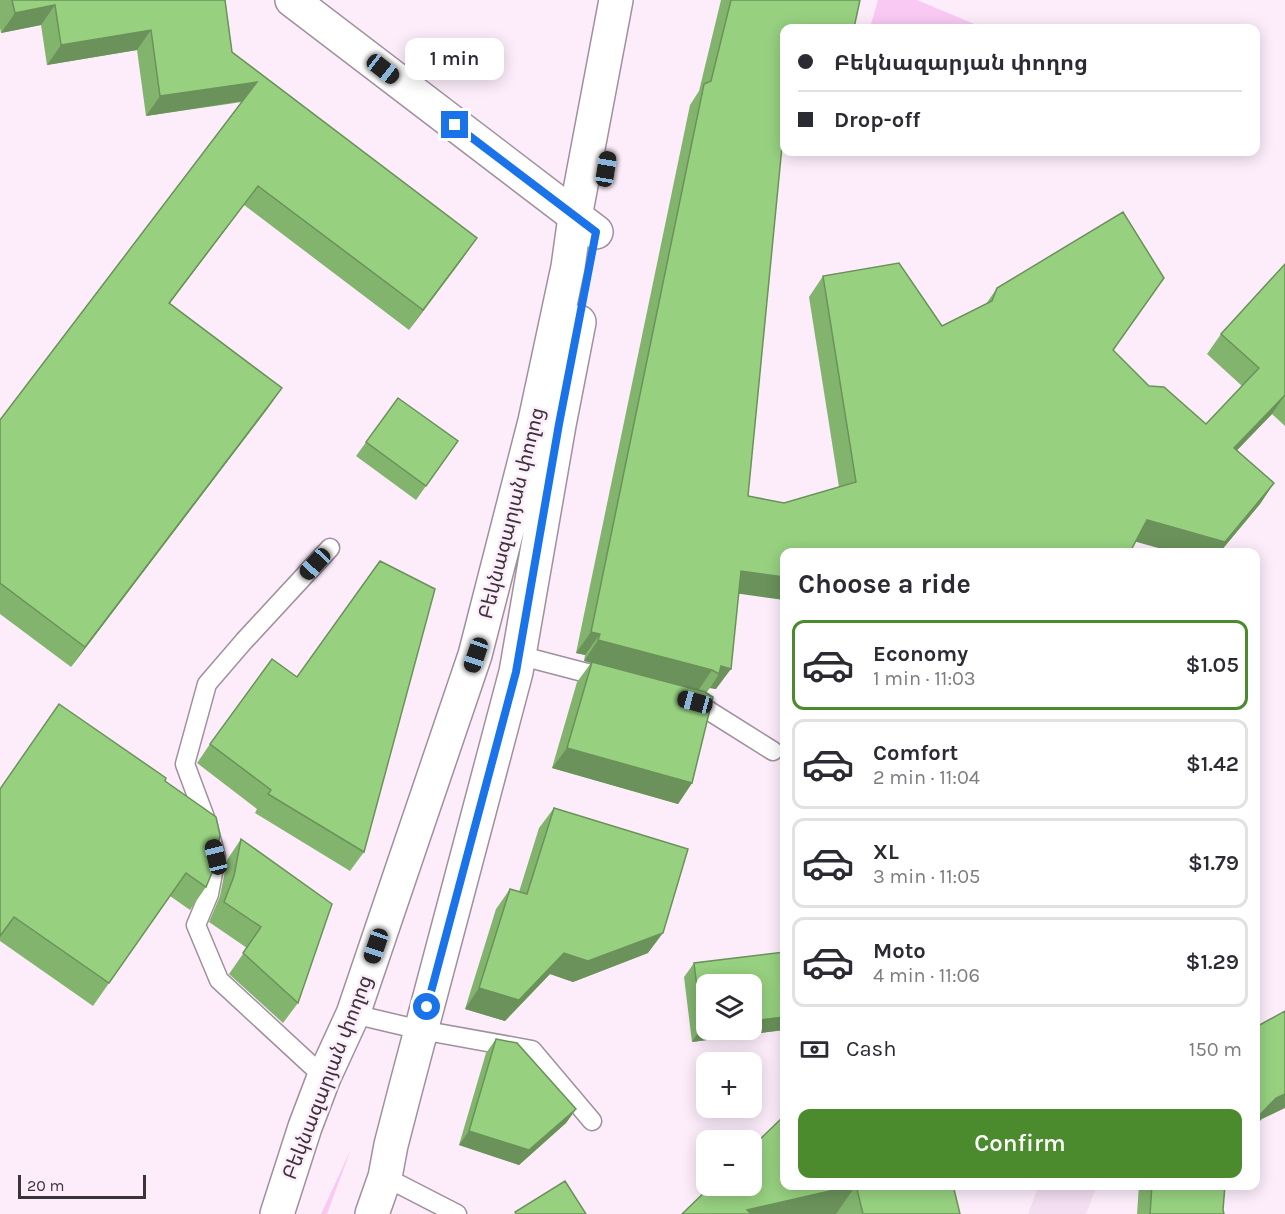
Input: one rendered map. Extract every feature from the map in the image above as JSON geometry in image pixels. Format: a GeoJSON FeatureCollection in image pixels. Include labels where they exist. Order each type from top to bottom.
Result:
{"type":"FeatureCollection","features":[{"type":"Feature","properties":{"kind":"street"},"geometry":{"type":"LineString","coordinates":[[292,0],[586,224]]}},
{"type":"Feature","properties":{"kind":"street","name":"Բեկնազարյան փողոց"},"geometry":{"type":"LineString","coordinates":[[372,1214],[385,1177],[391,1145],[516,672],[559,424],[616,0]]}},
{"type":"Feature","properties":{"kind":"street","name":"Բեկնազարյան փողոց"},"geometry":{"type":"LineString","coordinates":[[278,1214],[324,1077],[353,1014],[476,655],[535,421],[567,267],[586,224],[622,65],[634,0]]}},
{"type":"Feature","properties":{"kind":"lane"},"geometry":{"type":"LineString","coordinates":[[324,1077],[219,980],[196,926],[208,894],[216,857],[207,823],[184,764],[207,684],[244,640],[330,548]]}},
{"type":"Feature","properties":{"kind":"lane"},"geometry":{"type":"LineString","coordinates":[[518,655],[618,681]]}},
{"type":"Feature","properties":{"kind":"lane"},"geometry":{"type":"LineString","coordinates":[[673,696],[695,702],[773,751]]}},
{"type":"Feature","properties":{"kind":"lane"},"geometry":{"type":"LineString","coordinates":[[353,1014],[421,1030],[532,1050],[592,1121]]}},
{"type":"Feature","properties":{"kind":"lane"},"geometry":{"type":"LineString","coordinates":[[385,1177],[457,1214]]}},
{"type":"Feature","properties":{"kind":"shaded area"},"geometry":{"type":"Polygon","coordinates":[[[878,0],[917,0],[974,24],[871,24],[878,0]]]}},
{"type":"Feature","properties":{"kind":"shaded area"},"geometry":{"type":"Polygon","coordinates":[[[351,1149],[327,1214],[321,1214],[351,1149]]]}},
{"type":"Feature","properties":{"kind":"shaded area"},"geometry":{"type":"Polygon","coordinates":[[[1037,1190],[1095,1190],[1086,1214],[1028,1214],[1037,1190]]]}},
{"type":"Feature","properties":{"kind":"building"},"geometry":{"type":"Polygon","coordinates":[[[12,0],[225,0],[232,52],[477,238],[423,310],[258,186],[169,303],[282,388],[85,647],[0,583],[0,420],[257,82],[160,96],[151,30],[61,45],[55,5],[15,13],[12,0]]]}},
{"type":"Feature","properties":{"kind":"building"},"geometry":{"type":"Polygon","coordinates":[[[731,0],[860,0],[855,24],[780,24],[781,156],[748,496],[784,503],[856,482],[823,276],[899,263],[942,326],[992,301],[997,288],[1123,212],[1164,278],[1113,350],[1149,386],[1164,387],[1206,424],[1259,368],[1221,334],[1285,264],[1285,395],[1234,448],[1274,483],[1225,542],[1147,520],[1132,548],[780,548],[780,576],[741,571],[731,669],[721,666],[719,674],[712,670],[598,640],[600,634],[591,632],[704,84],[711,81],[731,0]]]}},
{"type":"Feature","properties":{"kind":"building"},"geometry":{"type":"Polygon","coordinates":[[[398,398],[458,441],[426,486],[366,442],[398,398]]]}},
{"type":"Feature","properties":{"kind":"building"},"geometry":{"type":"Polygon","coordinates":[[[380,561],[435,589],[364,852],[268,794],[271,790],[210,744],[272,659],[297,677],[380,561]]]}},
{"type":"Feature","properties":{"kind":"building"},"geometry":{"type":"Polygon","coordinates":[[[592,662],[705,692],[713,697],[692,783],[567,748],[592,662]]]}},
{"type":"Feature","properties":{"kind":"building"},"geometry":{"type":"Polygon","coordinates":[[[59,704],[166,778],[165,781],[216,817],[220,835],[214,868],[206,887],[186,873],[109,983],[14,917],[0,936],[0,789],[59,704]]]}},
{"type":"Feature","properties":{"kind":"building"},"geometry":{"type":"Polygon","coordinates":[[[554,808],[688,849],[663,933],[588,961],[564,953],[519,1000],[479,988],[510,889],[527,894],[554,808]]]}},
{"type":"Feature","properties":{"kind":"building"},"geometry":{"type":"Polygon","coordinates":[[[241,839],[332,904],[298,1003],[243,953],[261,927],[224,902],[234,876],[241,839]]]}},
{"type":"Feature","properties":{"kind":"building"},"geometry":{"type":"Polygon","coordinates":[[[780,952],[780,1018],[762,1020],[762,974],[696,974],[696,979],[694,963],[780,952]]]}},
{"type":"Feature","properties":{"kind":"building"},"geometry":{"type":"Polygon","coordinates":[[[1285,1011],[1285,1094],[1276,1098],[1260,1115],[1260,1025],[1285,1011]]]}},
{"type":"Feature","properties":{"kind":"building"},"geometry":{"type":"Polygon","coordinates":[[[496,1039],[517,1043],[576,1109],[529,1150],[469,1131],[496,1039]]]}},
{"type":"Feature","properties":{"kind":"building"},"geometry":{"type":"Polygon","coordinates":[[[780,1120],[780,1190],[834,1190],[747,1210],[751,1214],[682,1214],[701,1196],[762,1196],[762,1137],[780,1120]]]}},
{"type":"Feature","properties":{"kind":"building"},"geometry":{"type":"Polygon","coordinates":[[[565,1181],[586,1214],[516,1214],[515,1212],[565,1181]]]}},
{"type":"Feature","properties":{"kind":"building"},"geometry":{"type":"Polygon","coordinates":[[[857,1190],[954,1190],[960,1214],[863,1214],[857,1190]]]}},
{"type":"Feature","properties":{"kind":"building"},"geometry":{"type":"Polygon","coordinates":[[[1152,1190],[1225,1190],[1224,1214],[1150,1214],[1152,1190]]]}},
{"type":"Feature","properties":{"kind":"route"},"geometry":{"type":"LineString","coordinates":[[427,1007],[516,672],[559,424],[596,232],[455,125]]}}]}
